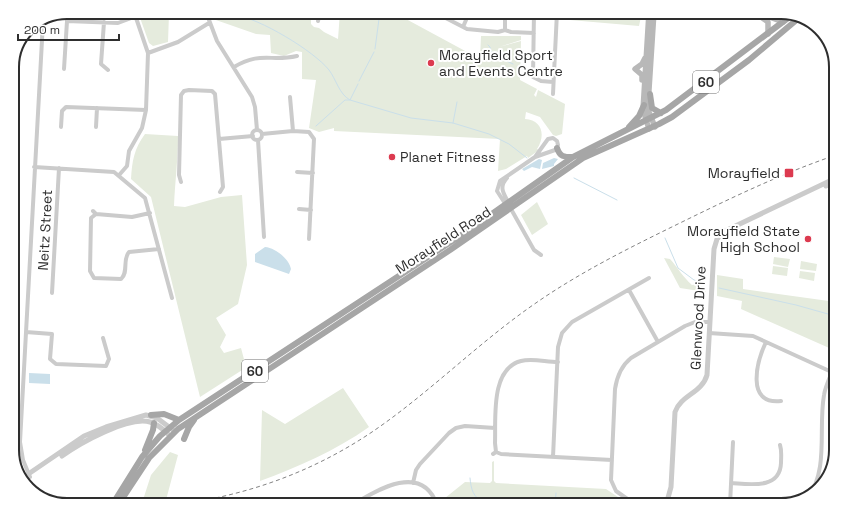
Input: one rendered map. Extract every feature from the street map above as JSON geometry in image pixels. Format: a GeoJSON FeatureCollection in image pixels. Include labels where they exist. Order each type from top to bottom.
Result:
{"type":"FeatureCollection","features":[{"type":"Feature","properties":{"kind":"main road"},"geometry":{"type":"LineString","coordinates":[[649,19],[646,56],[649,120]]}},
{"type":"Feature","properties":{"kind":"main road"},"geometry":{"type":"LineString","coordinates":[[626,130],[637,118],[644,105],[647,93],[653,19]]}},
{"type":"Feature","properties":{"kind":"main road"},"geometry":{"type":"LineString","coordinates":[[764,19],[768,22],[768,34]]}},
{"type":"Feature","properties":{"kind":"main road"},"geometry":{"type":"LineString","coordinates":[[775,19],[783,22]]}},
{"type":"Feature","properties":{"kind":"main road","name":"Morayfield Road"},"geometry":{"type":"LineString","coordinates":[[120,498],[179,420],[319,330],[508,204],[572,157],[661,113],[787,19]]}},
{"type":"Feature","properties":{"kind":"main road","name":"Morayfield Road"},"geometry":{"type":"LineString","coordinates":[[119,498],[142,457],[170,432],[198,416],[304,347],[511,209],[583,158],[652,128],[672,116],[731,73],[794,21]]}},
{"type":"Feature","properties":{"kind":"main road"},"geometry":{"type":"LineString","coordinates":[[646,56],[642,64],[635,69],[642,75],[652,108],[661,113]]}},
{"type":"Feature","properties":{"kind":"main road"},"geometry":{"type":"LineString","coordinates":[[644,105],[652,128]]}},
{"type":"Feature","properties":{"kind":"main road"},"geometry":{"type":"LineString","coordinates":[[554,150],[563,157],[572,157]]}},
{"type":"Feature","properties":{"kind":"main road"},"geometry":{"type":"LineString","coordinates":[[151,415],[164,414],[179,420]]}},
{"type":"Feature","properties":{"kind":"main road"},"geometry":{"type":"LineString","coordinates":[[184,439],[189,428],[198,416]]}},
{"type":"Feature","properties":{"kind":"main road"},"geometry":{"type":"LineString","coordinates":[[142,457],[153,430],[154,423]]}},
{"type":"Feature","properties":{"kind":"street"},"geometry":{"type":"LineString","coordinates":[[64,68],[67,21],[118,23],[129,19]]}},
{"type":"Feature","properties":{"kind":"street"},"geometry":{"type":"LineString","coordinates":[[120,174],[127,166],[129,152],[142,128],[146,110],[148,52],[135,19]]}},
{"type":"Feature","properties":{"kind":"street"},"geometry":{"type":"LineString","coordinates":[[208,19],[217,41],[252,96],[255,107],[257,130],[262,134],[294,131],[309,132],[314,139],[309,239]]}},
{"type":"Feature","properties":{"kind":"street"},"geometry":{"type":"LineString","coordinates":[[448,19],[463,27],[498,32],[505,30],[511,32],[534,33]]}},
{"type":"Feature","properties":{"kind":"street"},"geometry":{"type":"LineString","coordinates":[[463,27],[466,19]]}},
{"type":"Feature","properties":{"kind":"street"},"geometry":{"type":"LineString","coordinates":[[505,19],[505,30]]}},
{"type":"Feature","properties":{"kind":"street"},"geometry":{"type":"LineString","coordinates":[[534,19],[533,77],[541,81],[554,82]]}},
{"type":"Feature","properties":{"kind":"street"},"geometry":{"type":"LineString","coordinates":[[553,94],[557,19]]}},
{"type":"Feature","properties":{"kind":"street"},"geometry":{"type":"LineString","coordinates":[[104,22],[102,64],[108,70]]}},
{"type":"Feature","properties":{"kind":"street"},"geometry":{"type":"LineString","coordinates":[[148,52],[181,40],[209,23]]}},
{"type":"Feature","properties":{"kind":"street"},"geometry":{"type":"LineString","coordinates":[[30,476],[22,460],[20,442],[42,26]]}},
{"type":"Feature","properties":{"kind":"street"},"geometry":{"type":"LineString","coordinates":[[234,67],[247,59],[256,57],[288,58],[297,56]]}},
{"type":"Feature","properties":{"kind":"street"},"geometry":{"type":"LineString","coordinates":[[182,182],[179,175],[182,93],[189,90],[215,92],[223,187],[220,192]]}},
{"type":"Feature","properties":{"kind":"street"},"geometry":{"type":"LineString","coordinates":[[290,97],[294,131]]}},
{"type":"Feature","properties":{"kind":"street"},"geometry":{"type":"LineString","coordinates":[[61,127],[62,111],[64,108],[146,110]]}},
{"type":"Feature","properties":{"kind":"street"},"geometry":{"type":"LineString","coordinates":[[96,127],[97,108]]}},
{"type":"Feature","properties":{"kind":"street"},"geometry":{"type":"LineString","coordinates":[[253,136],[253,132],[257,130]]}},
{"type":"Feature","properties":{"kind":"street"},"geometry":{"type":"LineString","coordinates":[[262,134],[261,138],[258,140],[264,237]]}},
{"type":"Feature","properties":{"kind":"street"},"geometry":{"type":"LineString","coordinates":[[219,139],[253,136],[258,140]]}},
{"type":"Feature","properties":{"kind":"street"},"geometry":{"type":"LineString","coordinates":[[535,156],[554,150],[558,144],[554,138],[548,139],[535,156],[500,181],[497,191],[508,204],[534,250],[541,255]]}},
{"type":"Feature","properties":{"kind":"street"},"geometry":{"type":"LineString","coordinates":[[545,143],[547,149],[554,150]]}},
{"type":"Feature","properties":{"kind":"street"},"geometry":{"type":"LineString","coordinates":[[34,167],[111,171],[120,174],[146,199],[172,298]]}},
{"type":"Feature","properties":{"kind":"street","name":"Neitz Street"},"geometry":{"type":"LineString","coordinates":[[52,293],[59,168]]}},
{"type":"Feature","properties":{"kind":"street"},"geometry":{"type":"LineString","coordinates":[[297,172],[313,173]]}},
{"type":"Feature","properties":{"kind":"street"},"geometry":{"type":"LineString","coordinates":[[818,187],[829,182]]}},
{"type":"Feature","properties":{"kind":"street"},"geometry":{"type":"LineString","coordinates":[[818,187],[829,184]]}},
{"type":"Feature","properties":{"kind":"street","name":"Glenwood Drive"},"geometry":{"type":"LineString","coordinates":[[669,498],[675,412],[681,401],[700,388],[705,380],[714,248],[717,239],[725,231],[818,187]]}},
{"type":"Feature","properties":{"kind":"street"},"geometry":{"type":"LineString","coordinates":[[299,209],[311,210]]}},
{"type":"Feature","properties":{"kind":"street"},"geometry":{"type":"LineString","coordinates":[[150,213],[132,217],[94,212],[91,218],[90,231],[90,271],[94,278],[121,279],[125,274],[126,257],[128,253],[159,249]]}},
{"type":"Feature","properties":{"kind":"street"},"geometry":{"type":"LineString","coordinates":[[553,457],[560,339],[566,327],[649,278]]}},
{"type":"Feature","properties":{"kind":"street"},"geometry":{"type":"LineString","coordinates":[[629,290],[658,342]]}},
{"type":"Feature","properties":{"kind":"street"},"geometry":{"type":"LineString","coordinates":[[627,498],[613,488],[611,480],[615,389],[618,375],[628,361],[658,342],[691,323],[710,322]]}},
{"type":"Feature","properties":{"kind":"street"},"geometry":{"type":"LineString","coordinates":[[26,332],[52,334],[50,359],[56,364],[106,366],[109,359],[103,338]]}},
{"type":"Feature","properties":{"kind":"street"},"geometry":{"type":"LineString","coordinates":[[709,333],[752,336],[829,371]]}},
{"type":"Feature","properties":{"kind":"street"},"geometry":{"type":"LineString","coordinates":[[766,342],[758,365],[757,386],[760,394],[766,400],[781,401]]}},
{"type":"Feature","properties":{"kind":"street"},"geometry":{"type":"LineString","coordinates":[[558,362],[520,361],[504,373],[498,387],[495,453],[612,460]]}},
{"type":"Feature","properties":{"kind":"street"},"geometry":{"type":"LineString","coordinates":[[815,484],[820,467],[824,395],[829,384]]}},
{"type":"Feature","properties":{"kind":"street"},"geometry":{"type":"LineString","coordinates":[[30,476],[94,432],[140,416],[151,415],[161,420],[170,432]]}},
{"type":"Feature","properties":{"kind":"street"},"geometry":{"type":"LineString","coordinates":[[27,477],[95,435],[129,424],[144,421],[154,423],[170,432]]}},
{"type":"Feature","properties":{"kind":"street"},"geometry":{"type":"LineString","coordinates":[[413,483],[416,470],[420,464],[454,430],[465,426],[495,428]]}},
{"type":"Feature","properties":{"kind":"street"},"geometry":{"type":"LineString","coordinates":[[730,498],[733,442]]}},
{"type":"Feature","properties":{"kind":"street"},"geometry":{"type":"LineString","coordinates":[[731,483],[770,483],[778,476],[781,468],[782,451],[780,445]]}},
{"type":"Feature","properties":{"kind":"street"},"geometry":{"type":"LineString","coordinates":[[366,498],[397,483],[413,483],[422,486],[430,493],[433,498]]}},
{"type":"Feature","properties":{"kind":"shaded area"},"geometry":{"type":"Polygon","coordinates":[[[140,19],[169,19],[168,42],[153,46],[149,43],[140,19]]]}},
{"type":"Feature","properties":{"kind":"shaded area"},"geometry":{"type":"Polygon","coordinates":[[[213,19],[311,19],[311,24],[314,27],[319,28],[338,39],[339,19],[406,19],[480,59],[481,36],[521,36],[521,40],[499,47],[521,41],[520,80],[537,89],[534,95],[536,97],[538,90],[565,104],[562,134],[556,136],[553,135],[540,117],[526,112],[525,119],[535,122],[541,129],[542,134],[540,144],[537,149],[539,150],[528,158],[527,156],[506,169],[498,171],[500,139],[334,131],[334,128],[319,132],[309,128],[316,80],[302,79],[302,52],[296,51],[284,56],[271,53],[270,35],[256,34],[213,19]]]}},
{"type":"Feature","properties":{"kind":"shaded area"},"geometry":{"type":"Polygon","coordinates":[[[570,19],[640,19],[639,26],[570,19]]]}},
{"type":"Feature","properties":{"kind":"shaded area"},"geometry":{"type":"Polygon","coordinates":[[[145,134],[178,136],[174,206],[185,207],[221,197],[242,195],[247,265],[238,304],[216,318],[226,335],[220,347],[224,353],[241,348],[245,363],[250,365],[200,397],[151,197],[131,179],[134,155],[145,134]]]}},
{"type":"Feature","properties":{"kind":"shaded area"},"geometry":{"type":"Polygon","coordinates":[[[537,202],[548,224],[532,235],[521,215],[537,202]]]}},
{"type":"Feature","properties":{"kind":"shaded area"},"geometry":{"type":"Polygon","coordinates":[[[774,257],[790,259],[788,267],[773,264],[774,257]]]}},
{"type":"Feature","properties":{"kind":"shaded area"},"geometry":{"type":"Polygon","coordinates":[[[664,258],[670,259],[692,285],[697,284],[704,287],[706,292],[680,288],[664,258]]]}},
{"type":"Feature","properties":{"kind":"shaded area"},"geometry":{"type":"Polygon","coordinates":[[[801,261],[817,264],[816,271],[800,269],[801,261]]]}},
{"type":"Feature","properties":{"kind":"shaded area"},"geometry":{"type":"Polygon","coordinates":[[[773,266],[788,268],[787,276],[772,274],[773,266]]]}},
{"type":"Feature","properties":{"kind":"shaded area"},"geometry":{"type":"Polygon","coordinates":[[[800,271],[815,273],[814,281],[799,278],[800,271]]]}},
{"type":"Feature","properties":{"kind":"shaded area"},"geometry":{"type":"Polygon","coordinates":[[[717,275],[743,279],[743,289],[829,301],[829,348],[741,309],[742,301],[717,296],[717,275]]]}},
{"type":"Feature","properties":{"kind":"shaded area"},"geometry":{"type":"Polygon","coordinates":[[[343,388],[369,427],[343,444],[316,458],[260,481],[262,410],[285,424],[343,388]]]}},
{"type":"Feature","properties":{"kind":"shaded area"},"geometry":{"type":"Polygon","coordinates":[[[170,452],[178,455],[167,498],[144,498],[151,475],[170,452]]]}},
{"type":"Feature","properties":{"kind":"shaded area"},"geometry":{"type":"Polygon","coordinates":[[[494,461],[494,481],[496,483],[606,489],[620,498],[445,498],[465,482],[490,483],[492,481],[492,462],[494,461]]]}},
{"type":"Feature","properties":{"kind":"water"},"geometry":{"type":"Polygon","coordinates":[[[554,158],[558,159],[554,166],[542,169],[543,163],[554,158]]]}},
{"type":"Feature","properties":{"kind":"water"},"geometry":{"type":"Polygon","coordinates":[[[539,159],[542,160],[540,169],[532,167],[524,171],[522,169],[539,159]]]}},
{"type":"Feature","properties":{"kind":"water"},"geometry":{"type":"Polygon","coordinates":[[[265,247],[278,252],[288,261],[291,269],[289,274],[255,262],[255,254],[265,247]]]}},
{"type":"Feature","properties":{"kind":"water"},"geometry":{"type":"Polygon","coordinates":[[[29,373],[50,374],[50,384],[29,383],[29,373]]]}},
{"type":"Feature","properties":{"kind":"waterway"},"geometry":{"type":"LineString","coordinates":[[250,19],[285,36],[322,62],[329,70],[340,90],[350,100],[358,84]]}},
{"type":"Feature","properties":{"kind":"waterway"},"geometry":{"type":"LineString","coordinates":[[375,49],[379,19]]}},
{"type":"Feature","properties":{"kind":"waterway"},"geometry":{"type":"LineString","coordinates":[[488,45],[492,54],[513,64]]}},
{"type":"Feature","properties":{"kind":"waterway"},"geometry":{"type":"LineString","coordinates":[[359,81],[374,52]]}},
{"type":"Feature","properties":{"kind":"waterway"},"geometry":{"type":"LineString","coordinates":[[316,126],[345,100],[350,100],[411,118],[453,123],[489,134],[509,144],[527,158]]}},
{"type":"Feature","properties":{"kind":"waterway"},"geometry":{"type":"LineString","coordinates":[[453,123],[457,102]]}},
{"type":"Feature","properties":{"kind":"waterway"},"geometry":{"type":"LineString","coordinates":[[574,178],[617,200]]}},
{"type":"Feature","properties":{"kind":"waterway"},"geometry":{"type":"LineString","coordinates":[[665,238],[678,268],[694,280],[705,284]]}},
{"type":"Feature","properties":{"kind":"waterway"},"geometry":{"type":"LineString","coordinates":[[719,288],[796,305],[829,315]]}},
{"type":"Feature","properties":{"kind":"waterway"},"geometry":{"type":"LineString","coordinates":[[470,478],[473,493],[477,498]]}},
{"type":"Feature","properties":{"kind":"waterway"},"geometry":{"type":"LineString","coordinates":[[556,493],[556,498]]}},
{"type":"Feature","properties":{"kind":"railway"},"geometry":{"type":"LineString","coordinates":[[216,498],[252,489],[301,471],[349,447],[413,402],[512,320],[551,293],[587,271],[663,231],[758,186],[829,157]]}},
{"type":"Feature","properties":{"kind":"place","name":"Morayfield Sport and Events Centre"},"geometry":{"type":"Point","coordinates":[431,63]}},
{"type":"Feature","properties":{"kind":"place","name":"Planet Fitness"},"geometry":{"type":"Point","coordinates":[392,157]}},
{"type":"Feature","properties":{"kind":"place","name":"Morayfield"},"geometry":{"type":"Point","coordinates":[789,173]}},
{"type":"Feature","properties":{"kind":"place","name":"Morayfield State High School"},"geometry":{"type":"Point","coordinates":[808,239]}}]}
